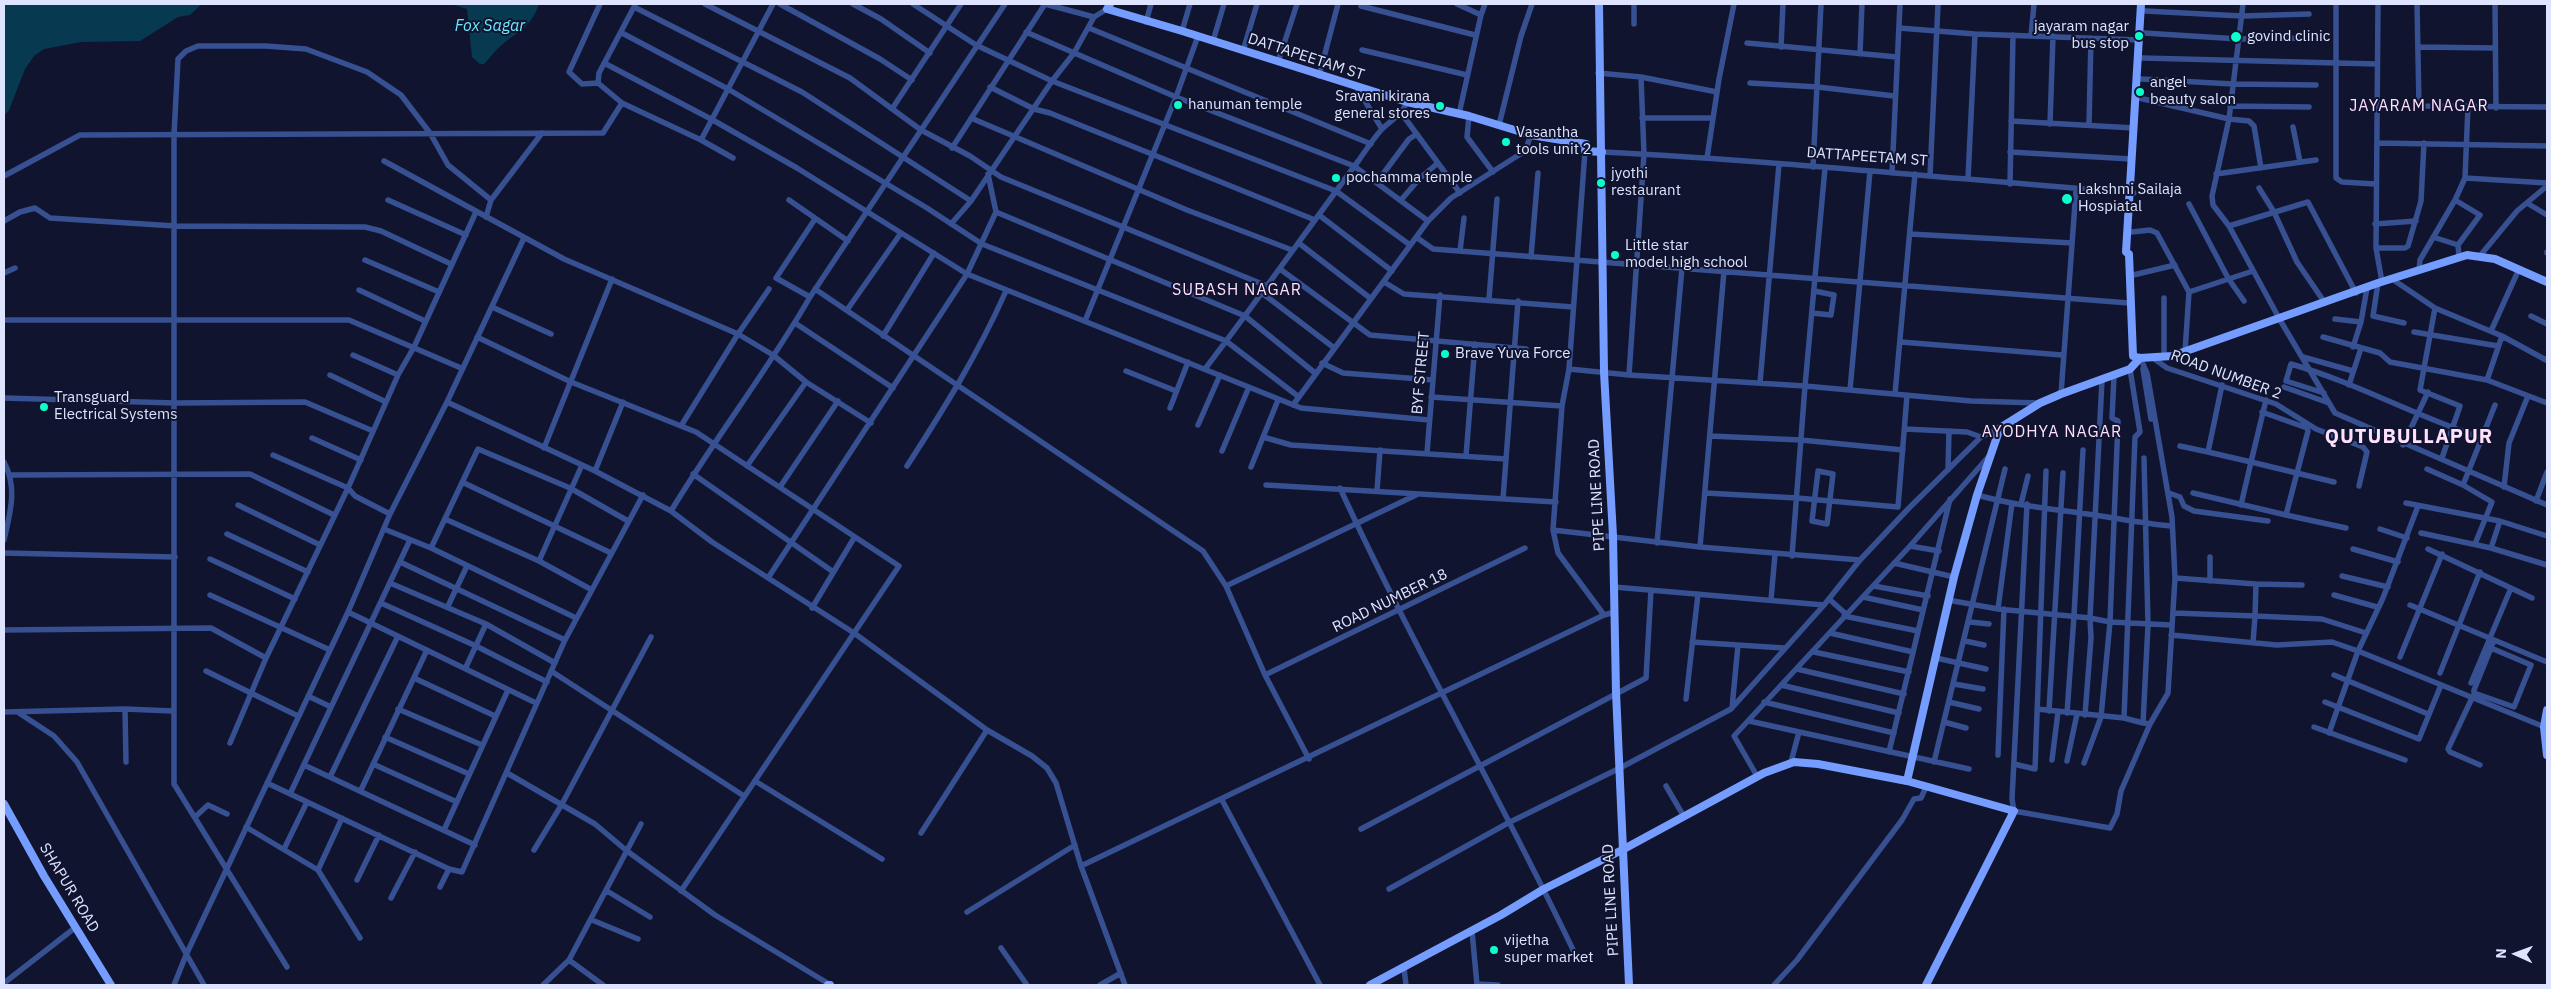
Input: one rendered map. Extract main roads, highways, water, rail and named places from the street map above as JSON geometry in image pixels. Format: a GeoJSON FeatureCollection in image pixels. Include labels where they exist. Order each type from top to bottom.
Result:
{"type":"FeatureCollection","features":[{"type":"Feature","properties":{"kind":"water"},"geometry":{"type":"Polygon","coordinates":[[[4,4],[202,4],[190,15],[178,17],[140,41],[81,42],[44,49],[34,56],[25,69],[9,110],[4,116],[4,4]]]}},
{"type":"Feature","properties":{"kind":"water","name":"Fox Sagar"},"geometry":{"type":"Polygon","coordinates":[[[451,4],[539,4],[529,23],[500,46],[484,64],[480,64],[472,57],[467,9],[451,4]]]}},
{"type":"Feature","properties":{"kind":"place","name":"jayaram nagar bus stop"},"geometry":{"type":"Point","coordinates":[2139,36]}},
{"type":"Feature","properties":{"kind":"place","name":"govind clinic"},"geometry":{"type":"Point","coordinates":[2236,37]}},
{"type":"Feature","properties":{"kind":"place","name":"angel beauty salon"},"geometry":{"type":"Point","coordinates":[2140,92]}},
{"type":"Feature","properties":{"kind":"place","name":"hanuman temple"},"geometry":{"type":"Point","coordinates":[1178,105]}},
{"type":"Feature","properties":{"kind":"place","name":"Sravani kirana general stores"},"geometry":{"type":"Point","coordinates":[1440,106]}},
{"type":"Feature","properties":{"kind":"place","name":"Vasantha tools unit 2"},"geometry":{"type":"Point","coordinates":[1506,142]}},
{"type":"Feature","properties":{"kind":"place","name":"pochamma temple"},"geometry":{"type":"Point","coordinates":[1336,178]}},
{"type":"Feature","properties":{"kind":"place","name":"jyothi restaurant"},"geometry":{"type":"Point","coordinates":[1601,183]}},
{"type":"Feature","properties":{"kind":"place","name":"Lakshmi Sailaja Hospiatal"},"geometry":{"type":"Point","coordinates":[2067,199]}},
{"type":"Feature","properties":{"kind":"place","name":"Little star model high school"},"geometry":{"type":"Point","coordinates":[1615,255]}},
{"type":"Feature","properties":{"kind":"place","name":"Brave Yuva Force"},"geometry":{"type":"Point","coordinates":[1445,354]}},
{"type":"Feature","properties":{"kind":"place","name":"Transguard Electrical Systems"},"geometry":{"type":"Point","coordinates":[44,407]}},
{"type":"Feature","properties":{"kind":"place","name":"vijetha super market"},"geometry":{"type":"Point","coordinates":[1494,950]}},
{"type":"Feature","properties":{"kind":"district","name":"JAYARAM NAGAR"},"geometry":{"type":"Point","coordinates":[2419,106]}},
{"type":"Feature","properties":{"kind":"district","name":"SUBASH NAGAR"},"geometry":{"type":"Point","coordinates":[1237,290]}},
{"type":"Feature","properties":{"kind":"district","name":"AYODHYA NAGAR"},"geometry":{"type":"Point","coordinates":[2052,432]}},
{"type":"Feature","properties":{"kind":"district","name":"QUTUBULLAPUR"},"geometry":{"type":"Point","coordinates":[2409,437]}}]}
